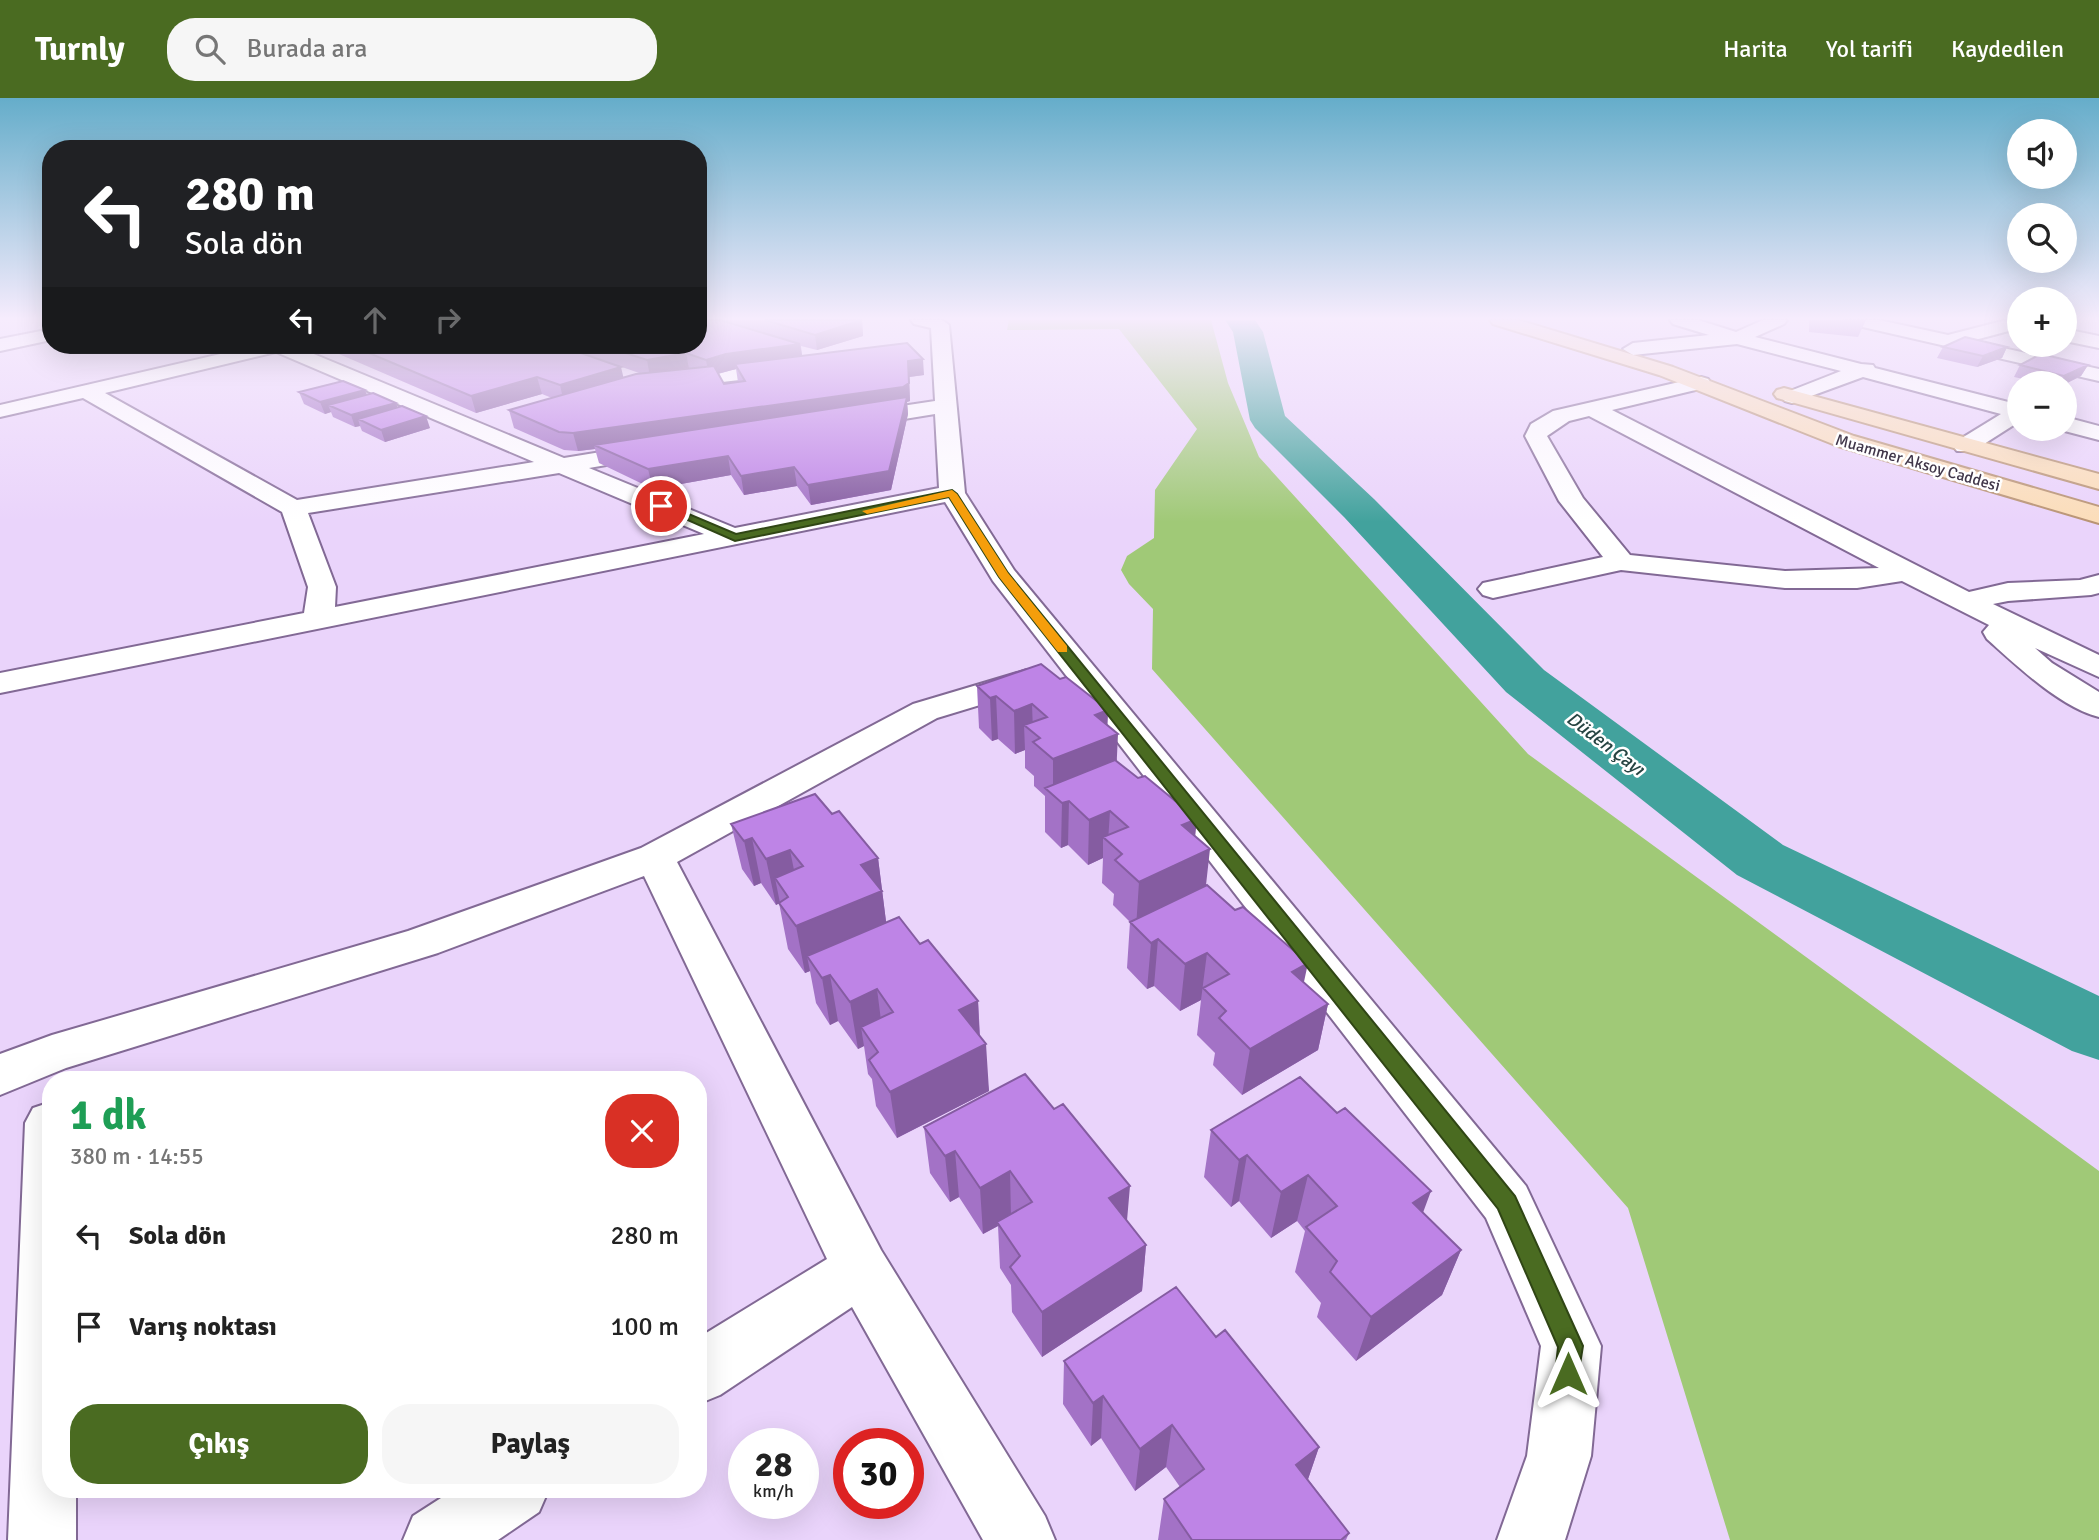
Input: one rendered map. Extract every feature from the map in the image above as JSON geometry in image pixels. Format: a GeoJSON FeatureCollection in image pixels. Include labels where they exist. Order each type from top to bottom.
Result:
{"type":"FeatureCollection","features":[{"type":"Feature","properties":{"kind":"main road","name":"Muammer Aksoy Caddesi"},"geometry":{"type":"LineString","coordinates":[[1711,387],[1801,426],[1846,441],[2099,514]]}},
{"type":"Feature","properties":{"kind":"main road","name":"Muammer Aksoy Caddesi"},"geometry":{"type":"LineString","coordinates":[[1760,387],[2099,482]]}},
{"type":"Feature","properties":{"kind":"street"},"geometry":{"type":"LineString","coordinates":[[0,411],[102,387]]}},
{"type":"Feature","properties":{"kind":"street"},"geometry":{"type":"LineString","coordinates":[[380,387],[735,538]]}},
{"type":"Feature","properties":{"kind":"street"},"geometry":{"type":"LineString","coordinates":[[941,387],[946,406],[952,494],[1003,575],[1507,1203],[1571,1346],[1559,1456],[1531,1540]]}},
{"type":"Feature","properties":{"kind":"street"},"geometry":{"type":"LineString","coordinates":[[1620,562],[1572,501],[1536,436],[1539,429],[1550,422],[1683,387]]}},
{"type":"Feature","properties":{"kind":"street"},"geometry":{"type":"LineString","coordinates":[[1792,397],[1817,387]]}},
{"type":"Feature","properties":{"kind":"street"},"geometry":{"type":"LineString","coordinates":[[1923,387],[2007,409]]}},
{"type":"Feature","properties":{"kind":"street"},"geometry":{"type":"LineString","coordinates":[[86,391],[293,508],[672,447]]}},
{"type":"Feature","properties":{"kind":"street"},"geometry":{"type":"LineString","coordinates":[[836,422],[946,406]]}},
{"type":"Feature","properties":{"kind":"street"},"geometry":{"type":"LineString","coordinates":[[1592,409],[1965,603],[2099,667]]}},
{"type":"Feature","properties":{"kind":"street"},"geometry":{"type":"LineString","coordinates":[[1965,446],[2007,420]]}},
{"type":"Feature","properties":{"kind":"street"},"geometry":{"type":"LineString","coordinates":[[486,432],[512,424]]}},
{"type":"Feature","properties":{"kind":"street"},"geometry":{"type":"LineString","coordinates":[[2077,427],[2099,433]]}},
{"type":"Feature","properties":{"kind":"street"},"geometry":{"type":"LineString","coordinates":[[0,683],[952,494]]}},
{"type":"Feature","properties":{"kind":"street"},"geometry":{"type":"LineString","coordinates":[[293,508],[322,587],[318,618]]}},
{"type":"Feature","properties":{"kind":"street"},"geometry":{"type":"LineString","coordinates":[[1493,589],[1620,562],[1756,579],[1857,580],[1886,577],[1905,571]]}},
{"type":"Feature","properties":{"kind":"street"},"geometry":{"type":"LineString","coordinates":[[1965,603],[2008,592],[2081,589],[2099,583]]}},
{"type":"Feature","properties":{"kind":"street"},"geometry":{"type":"LineString","coordinates":[[1965,603],[2041,670],[2099,707]]}},
{"type":"Feature","properties":{"kind":"street"},"geometry":{"type":"LineString","coordinates":[[0,1075],[52,1067],[424,942],[655,857],[925,711],[1076,665]]}},
{"type":"Feature","properties":{"kind":"street"},"geometry":{"type":"LineString","coordinates":[[655,857],[861,1269],[1021,1540]]}},
{"type":"Feature","properties":{"kind":"street"},"geometry":{"type":"LineString","coordinates":[[707,1367],[861,1269]]}},
{"type":"Feature","properties":{"kind":"street"},"geometry":{"type":"LineString","coordinates":[[42,1540],[43,1498]]}},
{"type":"Feature","properties":{"kind":"street"},"geometry":{"type":"LineString","coordinates":[[437,1540],[502,1498]]}},
{"type":"Feature","properties":{"kind":"green space"},"geometry":{"type":"Polygon","coordinates":[[[1164,387],[1230,387],[1259,457],[1528,754],[2099,1171],[2099,1540],[1730,1540],[1628,1208],[1152,669],[1153,609],[1129,584],[1121,570],[1127,556],[1154,538],[1155,490],[1197,429],[1164,387]]]}},
{"type":"Feature","properties":{"kind":"building"},"geometry":{"type":"Polygon","coordinates":[[[318,387],[358,387],[365,390],[320,402],[299,392],[318,387]]]}},
{"type":"Feature","properties":{"kind":"building"},"geometry":{"type":"Polygon","coordinates":[[[450,387],[501,387],[471,396],[450,387]]]}},
{"type":"Feature","properties":{"kind":"building"},"geometry":{"type":"Polygon","coordinates":[[[589,387],[901,387],[573,433],[559,432],[509,410],[589,387]]]}},
{"type":"Feature","properties":{"kind":"building"},"geometry":{"type":"Polygon","coordinates":[[[373,393],[396,403],[351,415],[328,405],[373,393]]]}},
{"type":"Feature","properties":{"kind":"building"},"geometry":{"type":"Polygon","coordinates":[[[907,397],[889,471],[808,485],[794,467],[741,476],[728,456],[648,469],[594,445],[907,397]]]}},
{"type":"Feature","properties":{"kind":"building"},"geometry":{"type":"Polygon","coordinates":[[[402,406],[426,416],[381,430],[358,419],[402,406]]]}},
{"type":"Feature","properties":{"kind":"building"},"geometry":{"type":"Polygon","coordinates":[[[1041,664],[1060,679],[1066,677],[1108,710],[1095,715],[1118,734],[1053,759],[1033,742],[1040,738],[1024,725],[1047,717],[1032,704],[1014,711],[996,696],[990,698],[977,686],[1041,664]]]}},
{"type":"Feature","properties":{"kind":"building"},"geometry":{"type":"Polygon","coordinates":[[[1115,760],[1138,778],[1145,776],[1197,819],[1182,825],[1210,849],[1139,882],[1115,860],[1122,854],[1103,837],[1128,827],[1110,811],[1089,820],[1069,801],[1062,803],[1045,788],[1115,760]]]}},
{"type":"Feature","properties":{"kind":"building"},"geometry":{"type":"Polygon","coordinates":[[[815,794],[832,814],[839,811],[878,858],[861,865],[882,891],[796,926],[779,903],[788,897],[775,878],[803,866],[790,850],[766,859],[752,838],[744,841],[731,824],[815,794]]]}},
{"type":"Feature","properties":{"kind":"building"},"geometry":{"type":"Polygon","coordinates":[[[1207,885],[1235,910],[1243,907],[1308,963],[1292,972],[1328,1004],[1250,1049],[1219,1018],[1226,1011],[1203,988],[1229,974],[1207,953],[1185,964],[1158,939],[1151,943],[1130,922],[1207,885]]]}},
{"type":"Feature","properties":{"kind":"building"},"geometry":{"type":"Polygon","coordinates":[[[899,917],[920,944],[928,940],[978,1001],[959,1010],[986,1044],[890,1092],[869,1060],[878,1052],[861,1027],[893,1012],[877,989],[850,1002],[830,975],[822,978],[807,956],[899,917]]]}},
{"type":"Feature","properties":{"kind":"building"},"geometry":{"type":"Polygon","coordinates":[[[1025,1074],[1054,1109],[1063,1104],[1130,1186],[1109,1198],[1146,1245],[1042,1312],[1010,1267],[1020,1256],[997,1222],[1032,1202],[1010,1171],[980,1188],[955,1151],[945,1156],[924,1127],[1025,1074]]]}},
{"type":"Feature","properties":{"kind":"building"},"geometry":{"type":"Polygon","coordinates":[[[1300,1077],[1337,1113],[1345,1108],[1431,1191],[1413,1203],[1461,1250],[1371,1317],[1330,1272],[1337,1261],[1306,1227],[1337,1206],[1308,1175],[1281,1192],[1247,1155],[1239,1160],[1211,1130],[1300,1077]]]}},
{"type":"Feature","properties":{"kind":"building"},"geometry":{"type":"Polygon","coordinates":[[[1176,1287],[1216,1337],[1225,1330],[1319,1447],[1296,1465],[1349,1533],[1341,1540],[1192,1540],[1164,1499],[1204,1469],[1172,1425],[1140,1449],[1103,1396],[1093,1403],[1064,1361],[1176,1287]]]}},
{"type":"Feature","properties":{"kind":"waterway","name":"Düden Çayı"},"geometry":{"type":"LineString","coordinates":[[1261,387],[1268,420],[1359,508],[1525,681],[1760,860],[2099,1030]]}},
{"type":"Feature","properties":{"kind":"slow traffic"},"geometry":{"type":"LineString","coordinates":[[867,511],[952,494],[1003,575],[1063,649]]}},
{"type":"Feature","properties":{"kind":"route"},"geometry":{"type":"LineString","coordinates":[[661,506],[735,538],[952,494],[1003,575],[1507,1203],[1571,1346],[1568,1374]]}}]}
